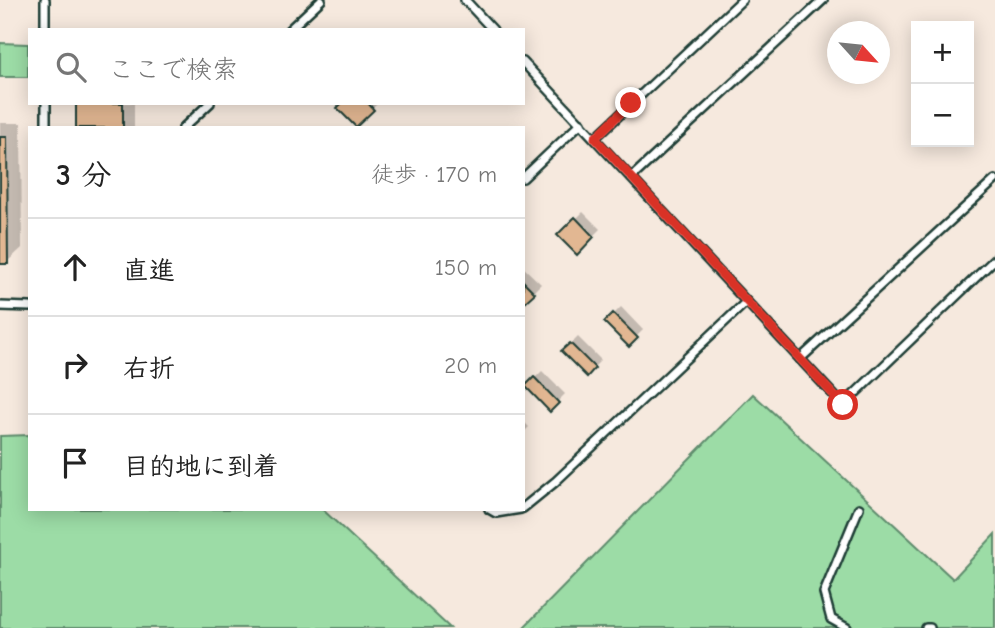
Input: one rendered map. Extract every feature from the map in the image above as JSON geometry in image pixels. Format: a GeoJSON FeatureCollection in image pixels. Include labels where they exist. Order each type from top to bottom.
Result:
{"type":"FeatureCollection","features":[{"type":"Feature","properties":{"kind":"lane"},"geometry":{"type":"LineString","coordinates":[[45,0],[46,28]]}},
{"type":"Feature","properties":{"kind":"lane"},"geometry":{"type":"LineString","coordinates":[[291,28],[321,0]]}},
{"type":"Feature","properties":{"kind":"lane"},"geometry":{"type":"LineString","coordinates":[[465,0],[491,28]]}},
{"type":"Feature","properties":{"kind":"lane"},"geometry":{"type":"LineString","coordinates":[[595,138],[742,0]]}},
{"type":"Feature","properties":{"kind":"lane"},"geometry":{"type":"LineString","coordinates":[[632,177],[823,0]]}},
{"type":"Feature","properties":{"kind":"lane"},"geometry":{"type":"LineString","coordinates":[[525,64],[843,405],[995,259]]}},
{"type":"Feature","properties":{"kind":"lane"},"geometry":{"type":"LineString","coordinates":[[46,105],[46,126]]}},
{"type":"Feature","properties":{"kind":"lane"},"geometry":{"type":"LineString","coordinates":[[185,126],[208,105]]}},
{"type":"Feature","properties":{"kind":"lane"},"geometry":{"type":"LineString","coordinates":[[525,176],[581,123]]}},
{"type":"Feature","properties":{"kind":"lane"},"geometry":{"type":"LineString","coordinates":[[800,359],[995,180]]}},
{"type":"Feature","properties":{"kind":"lane"},"geometry":{"type":"LineString","coordinates":[[525,506],[555,482],[746,302]]}},
{"type":"Feature","properties":{"kind":"lane"},"geometry":{"type":"LineString","coordinates":[[0,306],[28,307]]}},
{"type":"Feature","properties":{"kind":"lane"},"geometry":{"type":"LineString","coordinates":[[848,628],[831,620],[824,593],[859,508]]}},
{"type":"Feature","properties":{"kind":"green space"},"geometry":{"type":"Polygon","coordinates":[[[0,43],[28,44],[28,77],[0,77],[0,43]]]}},
{"type":"Feature","properties":{"kind":"green space"},"geometry":{"type":"Polygon","coordinates":[[[753,394],[953,579],[995,534],[995,628],[523,628],[753,394]]]}},
{"type":"Feature","properties":{"kind":"green space"},"geometry":{"type":"Polygon","coordinates":[[[28,435],[28,511],[324,511],[450,628],[0,628],[0,436],[28,435]]]}},
{"type":"Feature","properties":{"kind":"building"},"geometry":{"type":"Polygon","coordinates":[[[76,105],[123,105],[123,126],[76,126],[76,105]]]}},
{"type":"Feature","properties":{"kind":"building"},"geometry":{"type":"Polygon","coordinates":[[[340,105],[370,105],[374,110],[355,126],[337,108],[340,105]]]}},
{"type":"Feature","properties":{"kind":"building"},"geometry":{"type":"Polygon","coordinates":[[[0,137],[7,137],[8,264],[0,264],[0,137]]]}},
{"type":"Feature","properties":{"kind":"building"},"geometry":{"type":"Polygon","coordinates":[[[575,217],[594,237],[577,255],[557,235],[575,217]]]}},
{"type":"Feature","properties":{"kind":"building"},"geometry":{"type":"Polygon","coordinates":[[[525,283],[535,293],[525,302],[525,283]]]}},
{"type":"Feature","properties":{"kind":"building"},"geometry":{"type":"Polygon","coordinates":[[[613,313],[638,338],[629,347],[604,322],[613,313]]]}},
{"type":"Feature","properties":{"kind":"building"},"geometry":{"type":"Polygon","coordinates":[[[570,343],[595,368],[587,377],[561,351],[570,343]]]}},
{"type":"Feature","properties":{"kind":"building"},"geometry":{"type":"Polygon","coordinates":[[[534,377],[559,403],[550,412],[525,386],[534,377]]]}},
{"type":"Feature","properties":{"kind":"route"},"geometry":{"type":"LineString","coordinates":[[631,103],[595,138],[843,405]]}}]}
